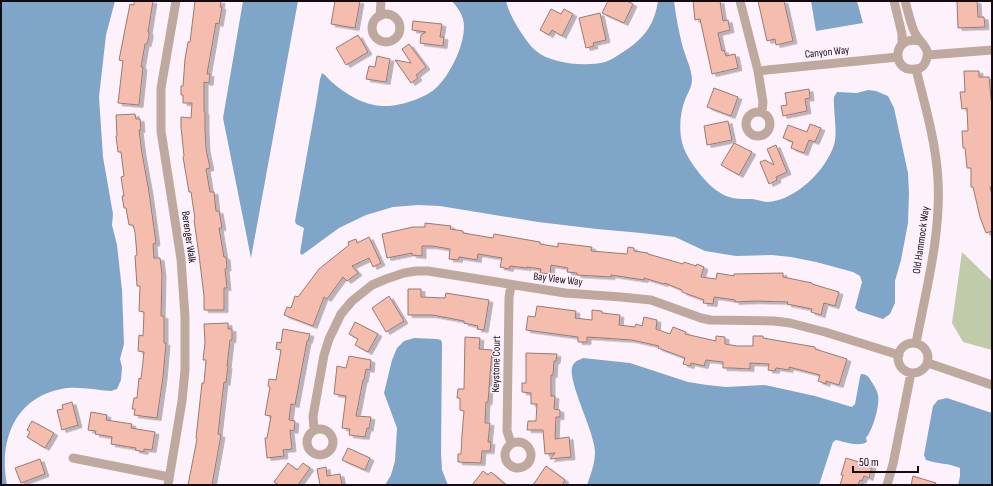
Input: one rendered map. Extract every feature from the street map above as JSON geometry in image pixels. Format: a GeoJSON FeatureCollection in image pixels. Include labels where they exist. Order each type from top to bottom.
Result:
{"type":"FeatureCollection","features":[{"type":"Feature","properties":{"kind":"street","name":"Berenger Walk"},"geometry":{"type":"LineString","coordinates":[[73,458],[169,481],[182,401],[185,370],[185,317],[180,259],[161,131],[161,88],[176,1]]}},
{"type":"Feature","properties":{"kind":"street"},"geometry":{"type":"LineString","coordinates":[[380,16],[381,1]]}},
{"type":"Feature","properties":{"kind":"street"},"geometry":{"type":"LineString","coordinates":[[740,1],[758,71],[763,102],[762,112]]}},
{"type":"Feature","properties":{"kind":"street"},"geometry":{"type":"LineString","coordinates":[[894,1],[902,34],[902,44]]}},
{"type":"Feature","properties":{"kind":"street"},"geometry":{"type":"LineString","coordinates":[[905,1],[913,30],[919,41]]}},
{"type":"Feature","properties":{"kind":"street"},"geometry":{"type":"LineString","coordinates":[[907,41],[919,41],[924,44],[927,50],[928,55],[926,61],[923,66],[916,69],[906,68],[902,65],[898,57],[899,49],[902,44],[907,41]]}},
{"type":"Feature","properties":{"kind":"street"},"geometry":{"type":"LineString","coordinates":[[928,55],[992,50]]}},
{"type":"Feature","properties":{"kind":"street","name":"Canyon Way"},"geometry":{"type":"LineString","coordinates":[[758,71],[898,57]]}},
{"type":"Feature","properties":{"kind":"street","name":"Old Hammock Way"},"geometry":{"type":"LineString","coordinates":[[916,69],[934,145],[939,204],[934,250],[916,343]]}},
{"type":"Feature","properties":{"kind":"street","name":"Bay View Way"},"geometry":{"type":"LineString","coordinates":[[314,430],[313,416],[329,339],[341,314],[352,301],[372,285],[386,278],[416,271],[446,274],[565,293],[651,300],[710,320],[774,321],[790,323],[899,355]]}},
{"type":"Feature","properties":{"kind":"street","name":"Keystone Court"},"geometry":{"type":"LineString","coordinates":[[511,285],[509,298],[507,431],[511,443]]}},
{"type":"Feature","properties":{"kind":"street"},"geometry":{"type":"LineString","coordinates":[[910,343],[916,343],[926,350],[928,355],[928,363],[922,371],[911,373],[905,371],[901,367],[899,355],[905,346],[910,343]]}},
{"type":"Feature","properties":{"kind":"street"},"geometry":{"type":"LineString","coordinates":[[928,363],[992,385]]}},
{"type":"Feature","properties":{"kind":"street"},"geometry":{"type":"LineString","coordinates":[[887,485],[893,464],[911,373]]}},
{"type":"Feature","properties":{"kind":"green space"},"geometry":{"type":"Polygon","coordinates":[[[962,252],[992,281],[992,350],[963,342],[952,323],[962,252]]]}},
{"type":"Feature","properties":{"kind":"water"},"geometry":{"type":"Polygon","coordinates":[[[1,1],[115,1],[106,35],[99,97],[103,157],[113,214],[112,225],[117,245],[122,290],[124,344],[120,359],[122,367],[121,380],[117,389],[111,391],[84,388],[55,390],[31,402],[22,411],[15,421],[6,445],[5,472],[7,485],[1,485],[1,1]]]}},
{"type":"Feature","properties":{"kind":"water"},"geometry":{"type":"Polygon","coordinates":[[[243,1],[298,1],[251,258],[223,118],[243,1]]]}},
{"type":"Feature","properties":{"kind":"water"},"geometry":{"type":"Polygon","coordinates":[[[452,1],[506,1],[510,13],[518,27],[529,44],[535,50],[542,55],[559,61],[588,64],[608,61],[629,48],[640,39],[649,28],[655,16],[658,1],[674,1],[680,37],[692,76],[692,83],[683,106],[680,126],[683,147],[700,174],[714,189],[722,194],[738,199],[753,199],[764,202],[779,200],[799,190],[817,173],[830,155],[834,145],[836,134],[834,97],[837,92],[857,93],[868,90],[876,91],[888,96],[894,108],[908,173],[909,193],[908,223],[901,260],[895,281],[895,303],[890,314],[883,319],[858,311],[855,308],[862,282],[860,276],[853,272],[816,262],[772,255],[736,256],[705,251],[675,237],[538,222],[440,206],[418,205],[393,207],[366,215],[339,228],[302,255],[300,253],[304,228],[296,224],[295,221],[322,73],[350,95],[369,104],[389,106],[420,98],[433,90],[443,80],[449,72],[461,45],[464,27],[463,19],[459,10],[452,1]]]}},
{"type":"Feature","properties":{"kind":"water"},"geometry":{"type":"Polygon","coordinates":[[[811,1],[857,1],[863,23],[816,31],[811,1]]]}},
{"type":"Feature","properties":{"kind":"water"},"geometry":{"type":"Polygon","coordinates":[[[414,338],[437,339],[441,340],[442,343],[441,453],[442,470],[448,485],[385,485],[391,475],[395,461],[397,428],[384,393],[392,360],[397,348],[404,341],[414,338]]]}},
{"type":"Feature","properties":{"kind":"water"},"geometry":{"type":"Polygon","coordinates":[[[583,358],[630,363],[688,382],[707,385],[726,387],[765,385],[815,396],[852,407],[855,404],[861,374],[863,374],[869,377],[877,391],[877,411],[869,434],[866,438],[867,442],[856,444],[836,440],[833,442],[819,485],[587,485],[594,464],[594,443],[576,393],[572,371],[573,365],[583,358]]]}},
{"type":"Feature","properties":{"kind":"water"},"geometry":{"type":"Polygon","coordinates":[[[947,398],[992,413],[992,485],[958,485],[960,468],[926,460],[924,455],[933,406],[938,400],[947,398]]]}},
{"type":"Feature","properties":{"kind":"building"},"geometry":{"type":"Polygon","coordinates":[[[134,1],[153,1],[148,32],[149,36],[147,44],[145,44],[141,67],[143,67],[139,105],[118,103],[123,61],[119,60],[130,4],[134,5],[134,1]]]}},
{"type":"Feature","properties":{"kind":"building"},"geometry":{"type":"Polygon","coordinates":[[[195,1],[221,1],[220,7],[222,7],[219,24],[216,23],[207,74],[210,74],[209,83],[204,82],[204,112],[206,149],[210,168],[206,169],[210,192],[214,192],[216,211],[219,211],[222,228],[219,228],[224,257],[226,257],[227,268],[225,269],[227,288],[224,288],[224,310],[204,310],[204,296],[195,219],[191,192],[189,192],[183,157],[181,117],[191,118],[192,103],[183,103],[181,86],[183,86],[185,59],[188,42],[190,42],[195,1]]]}},
{"type":"Feature","properties":{"kind":"building"},"geometry":{"type":"Polygon","coordinates":[[[335,1],[360,1],[355,28],[331,24],[335,1]]]}},
{"type":"Feature","properties":{"kind":"building"},"geometry":{"type":"Polygon","coordinates":[[[608,1],[627,1],[633,4],[624,23],[602,13],[608,1]]]}},
{"type":"Feature","properties":{"kind":"building"},"geometry":{"type":"Polygon","coordinates":[[[693,1],[720,1],[723,21],[728,20],[730,30],[718,33],[722,51],[724,50],[726,56],[735,54],[738,68],[712,74],[700,19],[695,20],[693,1]]]}},
{"type":"Feature","properties":{"kind":"building"},"geometry":{"type":"Polygon","coordinates":[[[758,1],[784,1],[793,41],[776,45],[775,39],[767,41],[758,1]]]}},
{"type":"Feature","properties":{"kind":"building"},"geometry":{"type":"Polygon","coordinates":[[[957,1],[977,1],[978,17],[984,17],[985,27],[958,28],[957,1]]]}},
{"type":"Feature","properties":{"kind":"building"},"geometry":{"type":"Polygon","coordinates":[[[551,9],[561,14],[564,9],[573,14],[562,36],[552,30],[549,35],[540,30],[551,9]]]}},
{"type":"Feature","properties":{"kind":"building"},"geometry":{"type":"Polygon","coordinates":[[[600,13],[606,40],[593,43],[594,46],[586,48],[579,18],[600,13]]]}},
{"type":"Feature","properties":{"kind":"building"},"geometry":{"type":"Polygon","coordinates":[[[413,21],[442,24],[440,37],[444,37],[443,46],[420,43],[421,35],[426,32],[412,30],[413,21]]]}},
{"type":"Feature","properties":{"kind":"building"},"geometry":{"type":"Polygon","coordinates":[[[358,35],[368,52],[346,65],[336,48],[358,35]]]}},
{"type":"Feature","properties":{"kind":"building"},"geometry":{"type":"Polygon","coordinates":[[[409,44],[426,67],[416,75],[418,78],[411,83],[395,60],[411,63],[402,49],[409,44]]]}},
{"type":"Feature","properties":{"kind":"building"},"geometry":{"type":"Polygon","coordinates":[[[377,56],[390,59],[386,82],[366,79],[369,66],[375,67],[377,56]]]}},
{"type":"Feature","properties":{"kind":"building"},"geometry":{"type":"Polygon","coordinates":[[[964,71],[979,71],[979,77],[989,77],[992,108],[992,187],[990,187],[992,195],[992,231],[986,233],[980,217],[973,187],[971,187],[971,168],[967,168],[965,148],[963,148],[962,131],[968,131],[967,108],[962,109],[960,92],[965,92],[964,71]]]}},
{"type":"Feature","properties":{"kind":"building"},"geometry":{"type":"Polygon","coordinates":[[[714,88],[738,97],[731,116],[707,107],[714,88]]]}},
{"type":"Feature","properties":{"kind":"building"},"geometry":{"type":"Polygon","coordinates":[[[809,89],[810,98],[805,99],[807,111],[783,116],[781,106],[787,105],[785,93],[809,89]]]}},
{"type":"Feature","properties":{"kind":"building"},"geometry":{"type":"Polygon","coordinates":[[[135,114],[136,119],[140,119],[141,130],[139,130],[156,243],[153,244],[154,258],[160,258],[162,274],[161,316],[164,316],[164,343],[166,343],[157,418],[134,415],[135,409],[132,409],[134,398],[137,398],[139,378],[141,379],[144,352],[138,351],[139,335],[143,336],[144,312],[139,311],[140,286],[137,286],[135,232],[133,225],[129,225],[122,196],[124,196],[121,177],[124,176],[121,152],[118,152],[116,115],[135,114]]]}},
{"type":"Feature","properties":{"kind":"building"},"geometry":{"type":"Polygon","coordinates":[[[728,121],[732,140],[707,145],[704,126],[728,121]]]}},
{"type":"Feature","properties":{"kind":"building"},"geometry":{"type":"Polygon","coordinates":[[[810,124],[821,128],[815,142],[809,140],[804,153],[791,148],[793,142],[783,138],[788,125],[807,132],[810,124]]]}},
{"type":"Feature","properties":{"kind":"building"},"geometry":{"type":"Polygon","coordinates":[[[734,143],[752,152],[739,175],[721,165],[734,143]]]}},
{"type":"Feature","properties":{"kind":"building"},"geometry":{"type":"Polygon","coordinates":[[[776,145],[787,172],[776,177],[777,180],[769,184],[760,162],[765,160],[774,165],[767,149],[776,145]]]}},
{"type":"Feature","properties":{"kind":"building"},"geometry":{"type":"Polygon","coordinates":[[[425,223],[451,226],[450,229],[463,231],[463,233],[493,238],[494,234],[540,242],[540,244],[558,247],[558,243],[592,247],[591,251],[627,254],[628,247],[634,248],[634,251],[648,253],[683,264],[684,262],[696,266],[697,264],[704,267],[701,277],[716,279],[717,273],[734,276],[734,274],[783,273],[783,277],[812,283],[839,292],[835,306],[824,303],[821,315],[811,312],[812,309],[787,304],[788,302],[735,302],[735,300],[714,297],[713,304],[703,303],[704,300],[682,292],[682,290],[665,283],[664,284],[644,278],[644,280],[611,275],[611,277],[577,275],[577,273],[567,272],[568,268],[551,265],[550,274],[540,273],[541,269],[527,267],[510,266],[509,269],[500,267],[502,258],[478,254],[477,260],[459,257],[458,260],[449,259],[450,249],[432,246],[422,246],[422,256],[412,255],[412,253],[387,258],[382,234],[413,227],[425,227],[425,223]]]}},
{"type":"Feature","properties":{"kind":"building"},"geometry":{"type":"Polygon","coordinates":[[[369,237],[381,263],[373,267],[369,258],[352,266],[358,273],[347,281],[343,277],[327,299],[324,297],[313,326],[284,315],[287,307],[291,308],[295,296],[298,297],[319,269],[349,245],[348,242],[356,239],[357,243],[369,237]]]}},
{"type":"Feature","properties":{"kind":"building"},"geometry":{"type":"Polygon","coordinates":[[[408,289],[421,289],[421,297],[445,298],[446,293],[489,300],[484,330],[477,329],[478,326],[464,323],[464,321],[432,315],[408,315],[408,289]]]}},
{"type":"Feature","properties":{"kind":"building"},"geometry":{"type":"Polygon","coordinates":[[[389,296],[404,321],[386,332],[372,308],[389,296]]]}},
{"type":"Feature","properties":{"kind":"building"},"geometry":{"type":"Polygon","coordinates":[[[537,306],[576,311],[575,318],[592,320],[592,310],[602,311],[602,313],[620,315],[619,325],[635,327],[636,324],[642,326],[644,317],[657,320],[656,329],[670,334],[673,327],[686,332],[685,334],[716,341],[716,336],[725,337],[725,344],[737,346],[753,346],[753,336],[763,336],[763,338],[815,347],[815,349],[847,359],[839,385],[826,381],[826,384],[818,381],[820,375],[789,367],[789,370],[776,368],[775,371],[768,370],[769,364],[750,363],[750,369],[723,368],[723,362],[706,360],[704,366],[691,363],[690,366],[683,364],[685,358],[658,348],[659,346],[632,340],[587,337],[587,342],[578,342],[578,337],[526,330],[528,316],[535,317],[537,306]]]}},
{"type":"Feature","properties":{"kind":"building"},"geometry":{"type":"Polygon","coordinates":[[[355,322],[378,334],[368,352],[355,345],[358,339],[349,334],[355,322]]]}},
{"type":"Feature","properties":{"kind":"building"},"geometry":{"type":"Polygon","coordinates":[[[228,323],[228,329],[232,329],[232,340],[230,340],[226,383],[224,382],[218,434],[221,435],[212,485],[188,485],[197,439],[202,383],[204,383],[206,360],[203,360],[205,343],[204,324],[228,323]]]}},
{"type":"Feature","properties":{"kind":"building"},"geometry":{"type":"Polygon","coordinates":[[[283,329],[310,334],[307,341],[295,405],[291,404],[289,420],[295,421],[294,431],[290,430],[292,449],[283,450],[284,456],[267,458],[265,438],[267,438],[271,416],[265,415],[270,387],[268,386],[269,379],[276,380],[281,350],[276,349],[277,342],[281,343],[283,329]]]}},
{"type":"Feature","properties":{"kind":"building"},"geometry":{"type":"Polygon","coordinates":[[[465,337],[480,338],[479,349],[492,350],[485,423],[490,423],[488,442],[491,442],[490,451],[482,451],[481,463],[458,462],[458,454],[461,454],[464,411],[460,410],[460,398],[457,398],[458,389],[464,389],[465,337]]]}},
{"type":"Feature","properties":{"kind":"building"},"geometry":{"type":"Polygon","coordinates":[[[526,353],[557,354],[556,361],[554,361],[553,375],[551,375],[551,396],[555,396],[554,409],[560,410],[560,417],[556,417],[555,439],[569,437],[571,457],[550,459],[555,453],[545,454],[543,430],[527,430],[528,421],[536,421],[537,404],[531,404],[531,393],[522,392],[522,383],[526,383],[526,353]]]}},
{"type":"Feature","properties":{"kind":"building"},"geometry":{"type":"Polygon","coordinates":[[[349,356],[371,360],[370,370],[366,369],[363,380],[356,416],[371,417],[369,429],[367,428],[365,437],[349,435],[350,429],[342,428],[346,396],[334,394],[337,366],[346,368],[349,356]]]}},
{"type":"Feature","properties":{"kind":"building"},"geometry":{"type":"Polygon","coordinates":[[[72,402],[78,425],[62,430],[57,410],[63,409],[62,405],[72,402]]]}},
{"type":"Feature","properties":{"kind":"building"},"geometry":{"type":"Polygon","coordinates":[[[91,412],[107,415],[106,420],[132,424],[131,428],[155,432],[152,450],[144,449],[144,452],[135,450],[136,448],[111,444],[112,437],[95,434],[96,431],[88,430],[91,412]]]}},
{"type":"Feature","properties":{"kind":"building"},"geometry":{"type":"Polygon","coordinates":[[[32,421],[54,433],[45,448],[27,437],[30,432],[27,430],[32,421]]]}},
{"type":"Feature","properties":{"kind":"building"},"geometry":{"type":"Polygon","coordinates":[[[348,448],[370,458],[365,470],[342,460],[348,448]]]}},
{"type":"Feature","properties":{"kind":"building"},"geometry":{"type":"Polygon","coordinates":[[[846,458],[872,466],[869,478],[864,476],[858,485],[840,485],[846,458]]]}},
{"type":"Feature","properties":{"kind":"building"},"geometry":{"type":"Polygon","coordinates":[[[40,459],[45,474],[21,483],[15,468],[40,459]]]}},
{"type":"Feature","properties":{"kind":"building"},"geometry":{"type":"Polygon","coordinates":[[[288,463],[297,470],[303,463],[310,468],[298,485],[279,485],[274,482],[288,463]]]}},
{"type":"Feature","properties":{"kind":"building"},"geometry":{"type":"Polygon","coordinates":[[[546,466],[565,480],[562,485],[533,485],[546,466]]]}},
{"type":"Feature","properties":{"kind":"building"},"geometry":{"type":"Polygon","coordinates":[[[326,467],[327,476],[340,474],[342,485],[320,485],[317,469],[326,467]]]}},
{"type":"Feature","properties":{"kind":"building"},"geometry":{"type":"Polygon","coordinates":[[[483,471],[488,475],[491,472],[506,485],[472,485],[483,471]]]}},
{"type":"Feature","properties":{"kind":"building"},"geometry":{"type":"Polygon","coordinates":[[[913,476],[936,483],[935,485],[911,485],[913,476]]]}}]}
